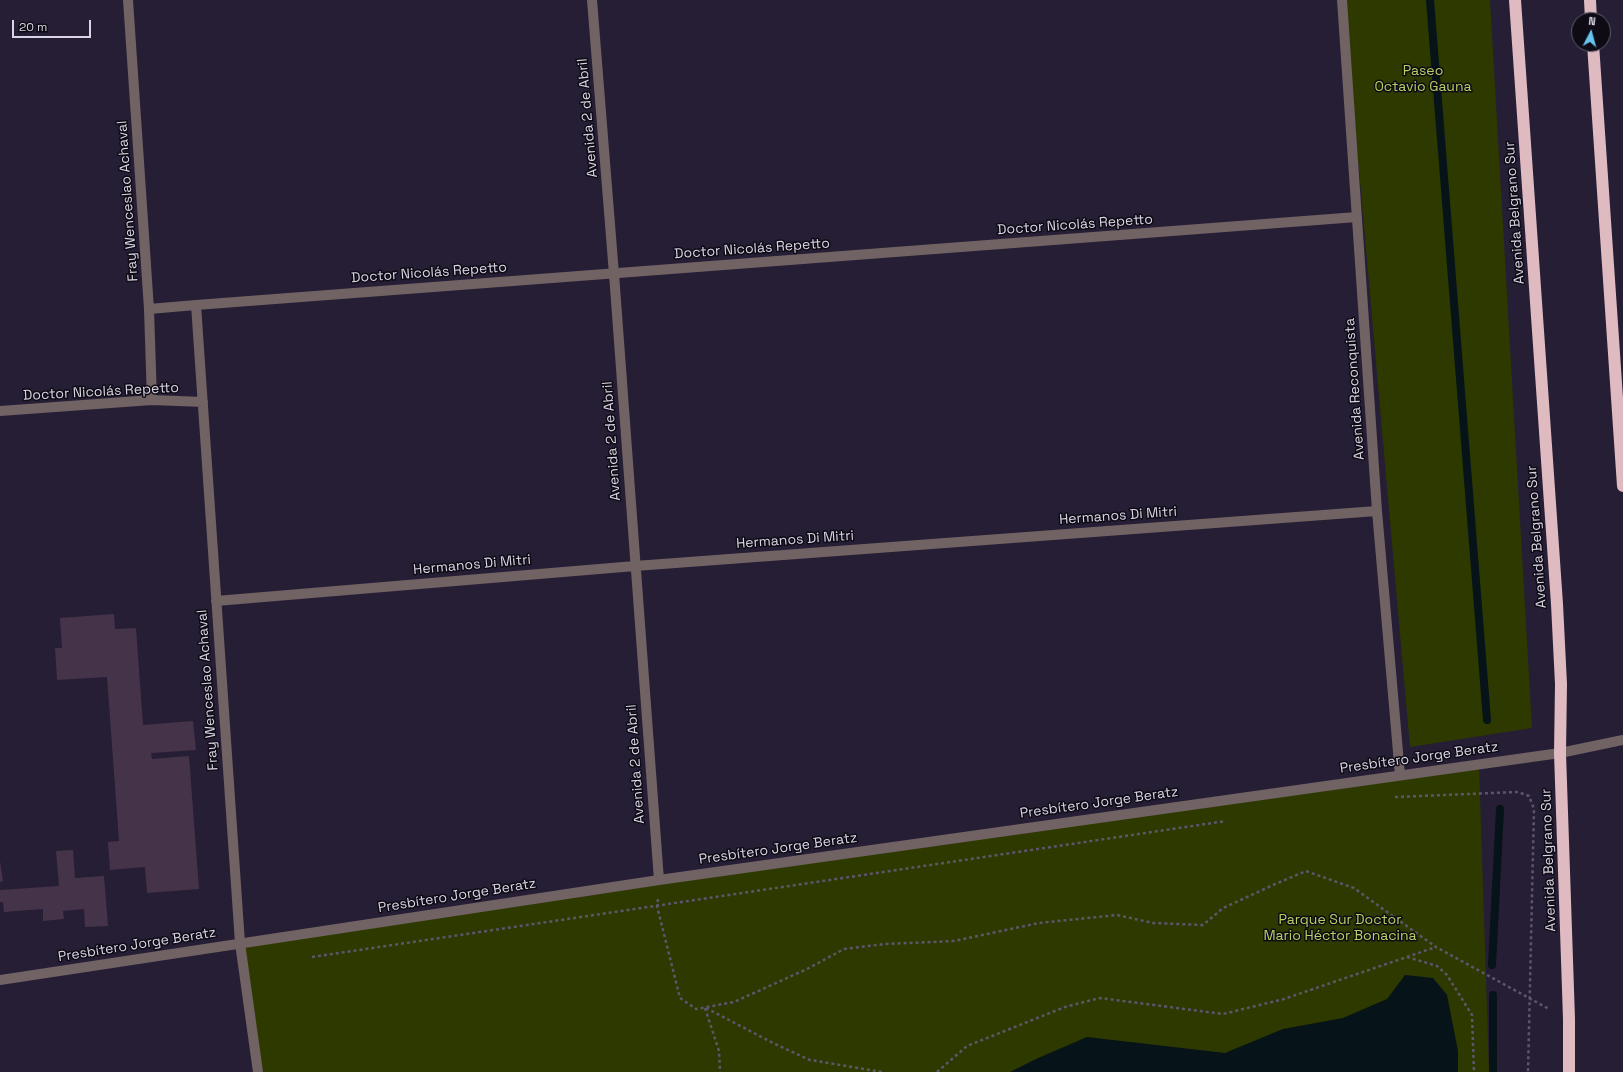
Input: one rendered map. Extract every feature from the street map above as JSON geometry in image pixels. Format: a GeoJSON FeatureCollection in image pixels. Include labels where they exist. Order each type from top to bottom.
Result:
{"type":"FeatureCollection","features":[{"type":"Feature","properties":{"kind":"highway","name":"Avenida Belgrano Sur"},"geometry":{"type":"LineString","coordinates":[[1515,0],[1557,604],[1561,684],[1560,753],[1569,1019],[1569,1072]]}},
{"type":"Feature","properties":{"kind":"highway"},"geometry":{"type":"LineString","coordinates":[[1590,0],[1591,12]]}},
{"type":"Feature","properties":{"kind":"highway"},"geometry":{"type":"LineString","coordinates":[[1594,52],[1623,486]]}},
{"type":"Feature","properties":{"kind":"street","name":"Fray Wenceslao Achaval"},"geometry":{"type":"LineString","coordinates":[[128,0],[149,309],[152,400]]}},
{"type":"Feature","properties":{"kind":"street","name":"Avenida 2 de Abril"},"geometry":{"type":"LineString","coordinates":[[592,0],[659,880]]}},
{"type":"Feature","properties":{"kind":"street","name":"Avenida Reconquista"},"geometry":{"type":"LineString","coordinates":[[1342,0],[1377,511],[1400,775]]}},
{"type":"Feature","properties":{"kind":"street","name":"Doctor Nicolás Repetto"},"geometry":{"type":"LineString","coordinates":[[149,309],[1357,217]]}},
{"type":"Feature","properties":{"kind":"street","name":"Fray Wenceslao Achaval"},"geometry":{"type":"LineString","coordinates":[[196,305],[240,944],[258,1072]]}},
{"type":"Feature","properties":{"kind":"street","name":"Doctor Nicolás Repetto"},"geometry":{"type":"LineString","coordinates":[[0,412],[152,400],[203,402]]}},
{"type":"Feature","properties":{"kind":"street","name":"Hermanos Di Mitri"},"geometry":{"type":"LineString","coordinates":[[216,601],[635,566],[1377,511]]}},
{"type":"Feature","properties":{"kind":"street","name":"Presbítero Jorge Beratz"},"geometry":{"type":"LineString","coordinates":[[0,980],[659,880],[1560,753],[1623,740]]}},
{"type":"Feature","properties":{"kind":"path"},"geometry":{"type":"LineString","coordinates":[[1393,797],[1518,792],[1529,796],[1534,809],[1528,1072]]}},
{"type":"Feature","properties":{"kind":"path"},"geometry":{"type":"LineString","coordinates":[[312,957],[1227,821]]}},
{"type":"Feature","properties":{"kind":"path"},"geometry":{"type":"LineString","coordinates":[[659,880],[657,906],[680,998],[696,1010],[734,1002],[807,969],[844,949],[885,944],[954,941],[1039,923],[1117,915],[1152,923],[1203,925],[1223,908],[1273,885],[1306,872],[1354,888],[1436,947],[1569,1019]]}},
{"type":"Feature","properties":{"kind":"path"},"geometry":{"type":"LineString","coordinates":[[937,1072],[967,1046],[1065,1007],[1100,998],[1223,1014],[1284,999],[1436,947]]}},
{"type":"Feature","properties":{"kind":"path"},"geometry":{"type":"LineString","coordinates":[[1407,957],[1437,966],[1447,975],[1472,1015],[1474,1072]]}},
{"type":"Feature","properties":{"kind":"path"},"geometry":{"type":"LineString","coordinates":[[705,1007],[719,1051],[720,1072]]}},
{"type":"Feature","properties":{"kind":"path"},"geometry":{"type":"LineString","coordinates":[[705,1007],[773,1043],[810,1060],[882,1072]]}},
{"type":"Feature","properties":{"kind":"green space","name":"Paseo Octavio Gauna"},"geometry":{"type":"Polygon","coordinates":[[[1344,0],[1490,0],[1532,728],[1410,747],[1344,0]]]}},
{"type":"Feature","properties":{"kind":"green space","name":"Parque Sur Doctor Mario Héctor Bonacina"},"geometry":{"type":"Polygon","coordinates":[[[1479,764],[1489,1072],[258,1072],[240,943],[1479,764]]]}},
{"type":"Feature","properties":{"kind":"shaded area"},"geometry":{"type":"Polygon","coordinates":[[[1405,975],[1433,978],[1447,995],[1458,1051],[1458,1072],[1010,1072],[1087,1037],[1225,1053],[1283,1029],[1343,1018],[1387,999],[1405,975]]]}},
{"type":"Feature","properties":{"kind":"building"},"geometry":{"type":"Polygon","coordinates":[[[114,614],[115,629],[136,628],[143,725],[193,721],[196,750],[151,753],[152,759],[189,756],[199,889],[147,893],[145,867],[110,870],[108,842],[119,841],[107,677],[57,680],[55,648],[62,648],[60,618],[114,614]]]}},
{"type":"Feature","properties":{"kind":"building"},"geometry":{"type":"Polygon","coordinates":[[[73,850],[75,878],[104,876],[108,926],[85,927],[84,909],[63,911],[64,919],[43,921],[43,909],[4,912],[3,902],[0,902],[0,890],[59,886],[56,851],[73,850]]]}},
{"type":"Feature","properties":{"kind":"building"},"geometry":{"type":"Polygon","coordinates":[[[0,861],[3,881],[0,882],[0,861]]]}},
{"type":"Feature","properties":{"kind":"waterway"},"geometry":{"type":"LineString","coordinates":[[1430,0],[1487,720]]}},
{"type":"Feature","properties":{"kind":"waterway"},"geometry":{"type":"LineString","coordinates":[[1492,965],[1500,809]]}},
{"type":"Feature","properties":{"kind":"waterway"},"geometry":{"type":"LineString","coordinates":[[1493,995],[1493,1072]]}}]}
